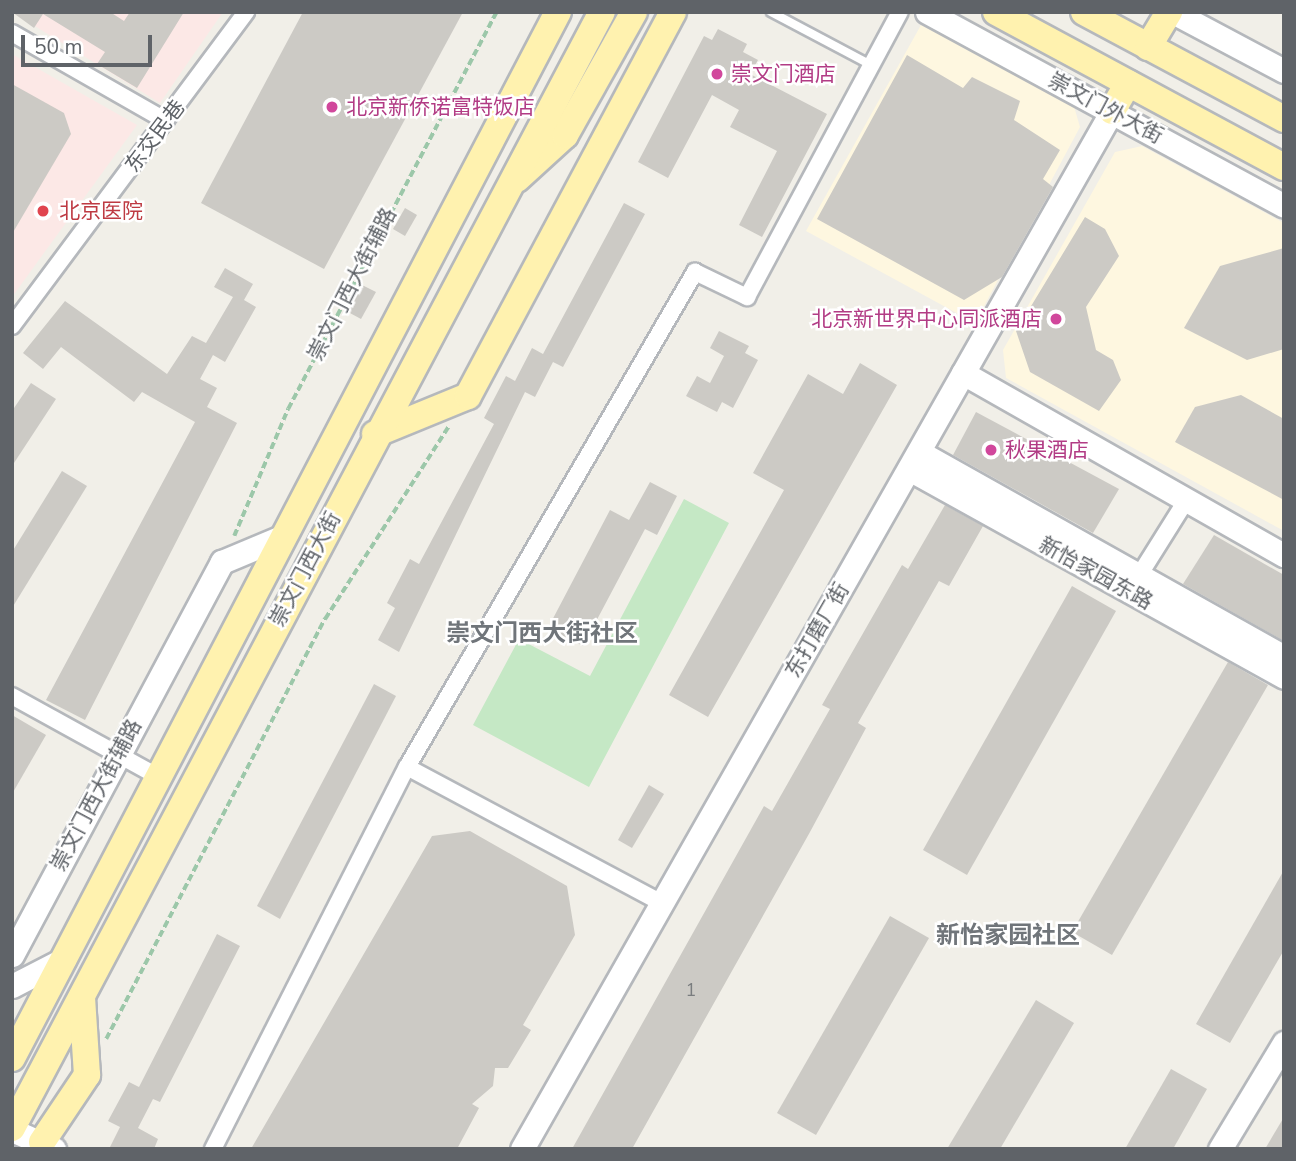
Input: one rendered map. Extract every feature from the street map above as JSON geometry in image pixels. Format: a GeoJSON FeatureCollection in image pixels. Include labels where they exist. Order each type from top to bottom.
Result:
{"type":"FeatureCollection","features":[{"type":"Feature","properties":{"kind":"main road","name":"崇文门西大街"},"geometry":{"type":"LineString","coordinates":[[12,1058],[558,12]]}},
{"type":"Feature","properties":{"kind":"main road","name":"崇文门西大街"},"geometry":{"type":"LineString","coordinates":[[12,1129],[500,194],[602,12]]}},
{"type":"Feature","properties":{"kind":"main road"},"geometry":{"type":"LineString","coordinates":[[500,194],[565,135],[634,12]]}},
{"type":"Feature","properties":{"kind":"main road"},"geometry":{"type":"LineString","coordinates":[[375,434],[468,396],[673,12]]}},
{"type":"Feature","properties":{"kind":"main road","name":"崇文门外大街"},"geometry":{"type":"LineString","coordinates":[[996,12],[1284,167]]}},
{"type":"Feature","properties":{"kind":"main road"},"geometry":{"type":"LineString","coordinates":[[1084,12],[1284,119]]}},
{"type":"Feature","properties":{"kind":"main road"},"geometry":{"type":"LineString","coordinates":[[1148,47],[1171,12]]}},
{"type":"Feature","properties":{"kind":"main road"},"geometry":{"type":"LineString","coordinates":[[1112,111],[1128,83]]}},
{"type":"Feature","properties":{"kind":"main road"},"geometry":{"type":"LineString","coordinates":[[45,1147],[88,1075],[82,995]]}},
{"type":"Feature","properties":{"kind":"street","name":"东交民巷"},"geometry":{"type":"LineString","coordinates":[[12,326],[246,12]]}},
{"type":"Feature","properties":{"kind":"street"},"geometry":{"type":"LineString","coordinates":[[213,1149],[407,766],[695,272],[747,297],[900,12]]}},
{"type":"Feature","properties":{"kind":"street","name":"崇文门外大街"},"geometry":{"type":"LineString","coordinates":[[927,12],[1284,206]]}},
{"type":"Feature","properties":{"kind":"street"},"geometry":{"type":"LineString","coordinates":[[1171,12],[1284,71]]}},
{"type":"Feature","properties":{"kind":"street"},"geometry":{"type":"LineString","coordinates":[[12,33],[166,121]]}},
{"type":"Feature","properties":{"kind":"street","name":"东打磨厂街"},"geometry":{"type":"LineString","coordinates":[[522,1149],[1112,111]]}},
{"type":"Feature","properties":{"kind":"street"},"geometry":{"type":"LineString","coordinates":[[963,373],[1284,555]]}},
{"type":"Feature","properties":{"kind":"street","name":"新怡家园东路"},"geometry":{"type":"LineString","coordinates":[[914,460],[1134,584],[1284,677]]}},
{"type":"Feature","properties":{"kind":"street"},"geometry":{"type":"LineString","coordinates":[[1134,584],[1187,499]]}},
{"type":"Feature","properties":{"kind":"street"},"geometry":{"type":"LineString","coordinates":[[222,562],[284,536]]}},
{"type":"Feature","properties":{"kind":"street","name":"崇文门西大街辅路"},"geometry":{"type":"LineString","coordinates":[[12,955],[116,753],[222,562]]}},
{"type":"Feature","properties":{"kind":"street","name":"新怡家园东路"},"geometry":{"type":"LineString","coordinates":[[1134,584],[1284,657]]}},
{"type":"Feature","properties":{"kind":"street"},"geometry":{"type":"LineString","coordinates":[[12,696],[159,777]]}},
{"type":"Feature","properties":{"kind":"street"},"geometry":{"type":"LineString","coordinates":[[407,766],[662,903]]}},
{"type":"Feature","properties":{"kind":"street"},"geometry":{"type":"LineString","coordinates":[[12,986],[64,959]]}},
{"type":"Feature","properties":{"kind":"street"},"geometry":{"type":"LineString","coordinates":[[1220,1149],[1284,1043]]}},
{"type":"Feature","properties":{"kind":"street"},"geometry":{"type":"LineString","coordinates":[[12,1129],[45,1147]]}},
{"type":"Feature","properties":{"kind":"lane"},"geometry":{"type":"LineString","coordinates":[[771,12],[871,65]]}},
{"type":"Feature","properties":{"kind":"path","name":"崇文门西大街辅路"},"geometry":{"type":"LineString","coordinates":[[222,562],[288,410],[496,12]]}},
{"type":"Feature","properties":{"kind":"path","name":"崇文门西大街"},"geometry":{"type":"LineString","coordinates":[[88,1075],[326,619],[468,396]]}},
{"type":"Feature","properties":{"kind":"shaded area"},"geometry":{"type":"Polygon","coordinates":[[[12,12],[223,12],[160,103],[12,12]]]}},
{"type":"Feature","properties":{"kind":"shaded area"},"geometry":{"type":"Polygon","coordinates":[[[921,25],[1073,103],[1080,127],[975,323],[806,231],[921,25]]]}},
{"type":"Feature","properties":{"kind":"shaded area","name":"北京医院"},"geometry":{"type":"Polygon","coordinates":[[[12,54],[137,125],[12,297],[12,54]]]}},
{"type":"Feature","properties":{"kind":"shaded area"},"geometry":{"type":"Polygon","coordinates":[[[1142,146],[1284,223],[1284,531],[1006,378],[1003,350],[1115,152],[1142,146]]]}},
{"type":"Feature","properties":{"kind":"green space"},"geometry":{"type":"Polygon","coordinates":[[[684,499],[729,523],[589,787],[473,725],[519,639],[590,676],[684,499]]]}},
{"type":"Feature","properties":{"kind":"building"},"geometry":{"type":"Polygon","coordinates":[[[12,12],[110,12],[124,21],[130,12],[184,12],[137,88],[97,64],[105,52],[43,14],[34,28],[12,12]]]}},
{"type":"Feature","properties":{"kind":"building","name":"北京新侨诺富特饭店"},"geometry":{"type":"Polygon","coordinates":[[[303,12],[463,12],[324,269],[201,203],[303,12]]]}},
{"type":"Feature","properties":{"kind":"building"},"geometry":{"type":"Polygon","coordinates":[[[718,29],[747,44],[743,52],[758,60],[750,74],[827,114],[762,237],[739,225],[777,151],[730,127],[739,110],[712,95],[668,178],[638,162],[704,36],[712,40],[718,29]]]}},
{"type":"Feature","properties":{"kind":"building"},"geometry":{"type":"Polygon","coordinates":[[[907,55],[963,88],[972,77],[1020,101],[1014,120],[1060,150],[1043,179],[1053,187],[1002,277],[964,300],[817,219],[907,55]]]}},
{"type":"Feature","properties":{"kind":"building"},"geometry":{"type":"Polygon","coordinates":[[[12,84],[64,113],[71,134],[12,234],[12,84]]]}},
{"type":"Feature","properties":{"kind":"building"},"geometry":{"type":"Polygon","coordinates":[[[624,203],[645,214],[563,367],[553,362],[535,397],[525,392],[399,652],[378,640],[395,608],[387,603],[410,559],[419,564],[494,424],[484,418],[506,376],[515,381],[532,348],[543,354],[624,203]]]}},
{"type":"Feature","properties":{"kind":"building"},"geometry":{"type":"Polygon","coordinates":[[[405,208],[417,215],[405,236],[393,229],[405,208]]]}},
{"type":"Feature","properties":{"kind":"building","name":"北京新世界中心同派酒店"},"geometry":{"type":"Polygon","coordinates":[[[1085,217],[1105,229],[1119,256],[1086,307],[1096,350],[1113,360],[1121,380],[1099,411],[1030,372],[1016,331],[1085,217]]]}},
{"type":"Feature","properties":{"kind":"building"},"geometry":{"type":"Polygon","coordinates":[[[1284,248],[1284,349],[1247,360],[1184,328],[1220,266],[1284,248]]]}},
{"type":"Feature","properties":{"kind":"building"},"geometry":{"type":"Polygon","coordinates":[[[225,268],[253,284],[244,300],[256,307],[225,362],[213,355],[200,379],[217,388],[207,407],[237,423],[85,720],[46,700],[195,422],[142,392],[134,402],[61,347],[43,369],[23,353],[65,301],[167,374],[192,336],[206,343],[233,297],[214,287],[225,268]]]}},
{"type":"Feature","properties":{"kind":"building"},"geometry":{"type":"Polygon","coordinates":[[[362,285],[376,292],[361,319],[348,312],[362,285]]]}},
{"type":"Feature","properties":{"kind":"building"},"geometry":{"type":"Polygon","coordinates":[[[719,331],[749,346],[745,353],[758,360],[733,408],[722,402],[717,412],[686,396],[697,376],[710,383],[724,356],[710,348],[719,331]]]}},
{"type":"Feature","properties":{"kind":"building"},"geometry":{"type":"Polygon","coordinates":[[[860,363],[897,385],[708,717],[669,695],[784,490],[753,473],[808,374],[843,394],[860,363]]]}},
{"type":"Feature","properties":{"kind":"building"},"geometry":{"type":"Polygon","coordinates":[[[31,383],[56,399],[12,466],[12,411],[31,383]]]}},
{"type":"Feature","properties":{"kind":"building"},"geometry":{"type":"Polygon","coordinates":[[[1241,395],[1284,419],[1284,500],[1175,442],[1195,407],[1241,395]]]}},
{"type":"Feature","properties":{"kind":"building"},"geometry":{"type":"Polygon","coordinates":[[[976,412],[1119,489],[1093,533],[953,455],[976,412]]]}},
{"type":"Feature","properties":{"kind":"building"},"geometry":{"type":"Polygon","coordinates":[[[62,471],[87,486],[12,608],[12,552],[62,471]]]}},
{"type":"Feature","properties":{"kind":"building"},"geometry":{"type":"Polygon","coordinates":[[[650,482],[677,496],[657,535],[645,529],[583,646],[548,628],[610,510],[629,520],[650,482]]]}},
{"type":"Feature","properties":{"kind":"building"},"geometry":{"type":"Polygon","coordinates":[[[945,505],[983,526],[949,586],[939,581],[858,723],[866,728],[632,1149],[572,1149],[764,806],[772,811],[830,709],[822,705],[902,565],[908,569],[945,505]]]}},
{"type":"Feature","properties":{"kind":"building"},"geometry":{"type":"Polygon","coordinates":[[[1214,535],[1284,575],[1284,641],[1183,584],[1214,535]]]}},
{"type":"Feature","properties":{"kind":"building"},"geometry":{"type":"Polygon","coordinates":[[[1072,586],[1116,611],[967,875],[923,850],[1072,586]]]}},
{"type":"Feature","properties":{"kind":"building"},"geometry":{"type":"Polygon","coordinates":[[[1228,662],[1268,685],[1112,955],[1072,932],[1228,662]]]}},
{"type":"Feature","properties":{"kind":"building"},"geometry":{"type":"Polygon","coordinates":[[[374,684],[396,696],[280,919],[257,906],[374,684]]]}},
{"type":"Feature","properties":{"kind":"building"},"geometry":{"type":"Polygon","coordinates":[[[12,715],[46,735],[12,794],[12,715]]]}},
{"type":"Feature","properties":{"kind":"building"},"geometry":{"type":"Polygon","coordinates":[[[649,785],[664,794],[632,848],[618,840],[649,785]]]}},
{"type":"Feature","properties":{"kind":"building"},"geometry":{"type":"Polygon","coordinates":[[[470,831],[567,886],[575,935],[523,1025],[531,1030],[508,1068],[495,1068],[493,1086],[472,1104],[479,1108],[457,1149],[251,1149],[432,836],[470,831]]]}},
{"type":"Feature","properties":{"kind":"building"},"geometry":{"type":"Polygon","coordinates":[[[1284,870],[1284,950],[1230,1043],[1196,1024],[1284,870]]]}},
{"type":"Feature","properties":{"kind":"building"},"geometry":{"type":"Polygon","coordinates":[[[890,916],[929,938],[816,1135],[777,1113],[890,916]]]}},
{"type":"Feature","properties":{"kind":"building"},"geometry":{"type":"Polygon","coordinates":[[[217,934],[240,946],[160,1102],[153,1099],[138,1128],[158,1139],[154,1149],[109,1149],[120,1127],[108,1121],[129,1082],[139,1087],[217,934]]]}},
{"type":"Feature","properties":{"kind":"building"},"geometry":{"type":"Polygon","coordinates":[[[1036,1000],[1074,1023],[1000,1149],[947,1149],[1036,1000]]]}},
{"type":"Feature","properties":{"kind":"building"},"geometry":{"type":"Polygon","coordinates":[[[1171,1069],[1207,1089],[1173,1149],[1125,1149],[1171,1069]]]}},
{"type":"Feature","properties":{"kind":"building"},"geometry":{"type":"Polygon","coordinates":[[[1284,1117],[1284,1149],[1265,1149],[1284,1117]]]}},
{"type":"Feature","properties":{"kind":"place","name":"崇文门酒店"},"geometry":{"type":"Point","coordinates":[717,74]}},
{"type":"Feature","properties":{"kind":"place","name":"北京新侨诺富特饭店"},"geometry":{"type":"Point","coordinates":[332,107]}},
{"type":"Feature","properties":{"kind":"place","name":"北京医院"},"geometry":{"type":"Point","coordinates":[43,211]}},
{"type":"Feature","properties":{"kind":"place","name":"北京新世界中心同派酒店"},"geometry":{"type":"Point","coordinates":[1056,319]}},
{"type":"Feature","properties":{"kind":"place","name":"秋果酒店"},"geometry":{"type":"Point","coordinates":[991,450]}},
{"type":"Feature","properties":{"kind":"district","name":"崇文门西大街社区"},"geometry":{"type":"Point","coordinates":[542,634]}},
{"type":"Feature","properties":{"kind":"district","name":"新怡家园社区"},"geometry":{"type":"Point","coordinates":[1008,936]}}]}
